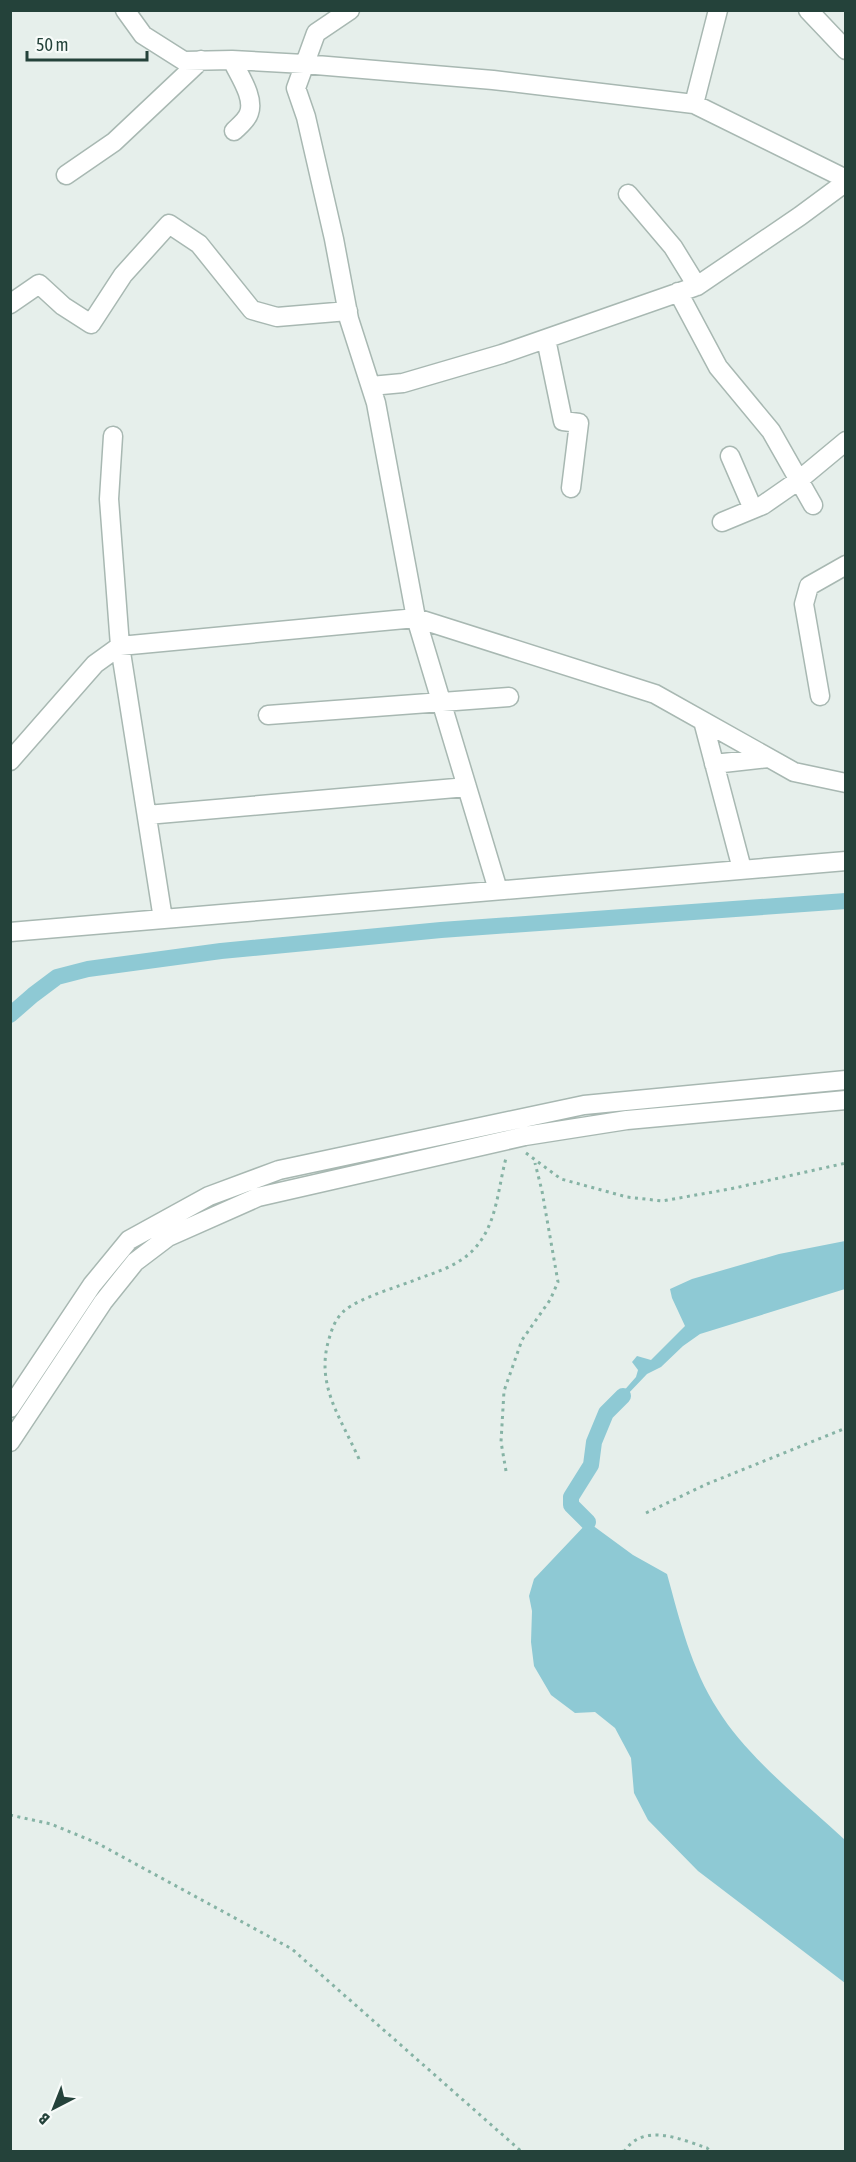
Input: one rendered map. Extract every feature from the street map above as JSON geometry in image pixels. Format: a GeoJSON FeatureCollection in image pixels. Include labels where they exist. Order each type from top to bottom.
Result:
{"type":"FeatureCollection","features":[{"type":"Feature","properties":{"kind":"street"},"geometry":{"type":"LineString","coordinates":[[125,10],[143,35],[184,61],[232,60],[304,64],[493,80],[694,104],[846,181],[800,216],[697,286],[502,354],[403,383],[371,386]]}},
{"type":"Feature","properties":{"kind":"street"},"geometry":{"type":"LineString","coordinates":[[350,10],[316,33],[296,88],[306,117],[348,310],[376,403],[416,618],[498,890]]}},
{"type":"Feature","properties":{"kind":"street"},"geometry":{"type":"LineString","coordinates":[[694,104],[718,10]]}},
{"type":"Feature","properties":{"kind":"street"},"geometry":{"type":"LineString","coordinates":[[808,10],[846,50]]}},
{"type":"Feature","properties":{"kind":"street"},"geometry":{"type":"LineString","coordinates":[[66,175],[114,142],[201,60]]}},
{"type":"Feature","properties":{"kind":"street"},"geometry":{"type":"LineString","coordinates":[[232,60],[249,96],[250,108],[249,116],[234,131]]}},
{"type":"Feature","properties":{"kind":"street"},"geometry":{"type":"LineString","coordinates":[[628,194],[673,247],[697,286]]}},
{"type":"Feature","properties":{"kind":"street"},"geometry":{"type":"LineString","coordinates":[[10,304],[39,284],[63,306],[92,324],[123,274],[169,224],[199,244],[252,310],[278,317],[348,310]]}},
{"type":"Feature","properties":{"kind":"street"},"geometry":{"type":"LineString","coordinates":[[678,292],[718,368],[771,431],[813,505]]}},
{"type":"Feature","properties":{"kind":"street"},"geometry":{"type":"LineString","coordinates":[[546,339],[563,422],[579,423],[572,488]]}},
{"type":"Feature","properties":{"kind":"street"},"geometry":{"type":"LineString","coordinates":[[113,436],[109,500],[120,646],[163,919]]}},
{"type":"Feature","properties":{"kind":"street"},"geometry":{"type":"LineString","coordinates":[[722,522],[763,505],[799,480],[846,441]]}},
{"type":"Feature","properties":{"kind":"street"},"geometry":{"type":"LineString","coordinates":[[730,456],[753,509]]}},
{"type":"Feature","properties":{"kind":"street"},"geometry":{"type":"LineString","coordinates":[[820,696],[804,604],[810,586],[846,565]]}},
{"type":"Feature","properties":{"kind":"street"},"geometry":{"type":"LineString","coordinates":[[10,761],[95,664],[120,646],[416,618],[655,694],[794,772],[846,783]]}},
{"type":"Feature","properties":{"kind":"street"},"geometry":{"type":"LineString","coordinates":[[268,715],[509,697]]}},
{"type":"Feature","properties":{"kind":"street"},"geometry":{"type":"LineString","coordinates":[[703,721],[742,869]]}},
{"type":"Feature","properties":{"kind":"street"},"geometry":{"type":"LineString","coordinates":[[714,764],[769,758]]}},
{"type":"Feature","properties":{"kind":"street"},"geometry":{"type":"LineString","coordinates":[[147,815],[467,787]]}},
{"type":"Feature","properties":{"kind":"street"},"geometry":{"type":"LineString","coordinates":[[10,932],[846,861]]}},
{"type":"Feature","properties":{"kind":"street"},"geometry":{"type":"LineString","coordinates":[[10,1408],[92,1285],[129,1240],[209,1196],[279,1170],[584,1105],[846,1080]]}},
{"type":"Feature","properties":{"kind":"street"},"geometry":{"type":"LineString","coordinates":[[10,1442],[103,1302],[135,1262],[168,1237],[258,1197],[512,1139],[627,1120],[846,1100]]}},
{"type":"Feature","properties":{"kind":"street"},"geometry":{"type":"LineString","coordinates":[[507,1120],[512,1139]]}},
{"type":"Feature","properties":{"kind":"street"},"geometry":{"type":"LineString","coordinates":[[60,1333],[75,1344]]}},
{"type":"Feature","properties":{"kind":"path"},"geometry":{"type":"LineString","coordinates":[[359,1459],[329,1394],[324,1374],[326,1351],[333,1326],[345,1310],[366,1299],[447,1268],[466,1257],[477,1246],[487,1232],[512,1139],[535,1161],[561,1179],[627,1197],[662,1201],[730,1189],[846,1163]]}},
{"type":"Feature","properties":{"kind":"path"},"geometry":{"type":"LineString","coordinates":[[506,1471],[501,1442],[504,1391],[522,1340],[550,1300],[558,1282],[535,1161]]}},
{"type":"Feature","properties":{"kind":"path"},"geometry":{"type":"LineString","coordinates":[[646,1512],[707,1484],[846,1428]]}},
{"type":"Feature","properties":{"kind":"path"},"geometry":{"type":"LineString","coordinates":[[10,1815],[51,1824],[97,1843],[292,1949],[522,2151]]}},
{"type":"Feature","properties":{"kind":"path"},"geometry":{"type":"LineString","coordinates":[[615,2151],[624,2151],[631,2142],[646,2136],[667,2134],[711,2151]]}},
{"type":"Feature","properties":{"kind":"water"},"geometry":{"type":"Polygon","coordinates":[[[845,1241],[845,1289],[700,1334],[683,1346],[661,1367],[647,1374],[626,1396],[621,1394],[636,1377],[638,1370],[632,1362],[637,1356],[651,1360],[685,1326],[670,1289],[692,1279],[779,1254],[845,1241]]]}},
{"type":"Feature","properties":{"kind":"water"},"geometry":{"type":"Polygon","coordinates":[[[588,1522],[633,1555],[667,1574],[693,1661],[700,1678],[730,1728],[760,1762],[845,1840],[845,1983],[698,1871],[648,1820],[634,1793],[631,1758],[615,1728],[595,1712],[575,1713],[551,1695],[534,1666],[531,1642],[532,1611],[529,1596],[534,1579],[588,1522]]]}},
{"type":"Feature","properties":{"kind":"waterway"},"geometry":{"type":"LineString","coordinates":[[10,1015],[57,977],[88,969],[221,951],[441,930],[846,901]]}},
{"type":"Feature","properties":{"kind":"waterway"},"geometry":{"type":"LineString","coordinates":[[588,1522],[571,1505],[571,1497],[591,1465],[594,1442],[606,1413],[623,1396]]}}]}
